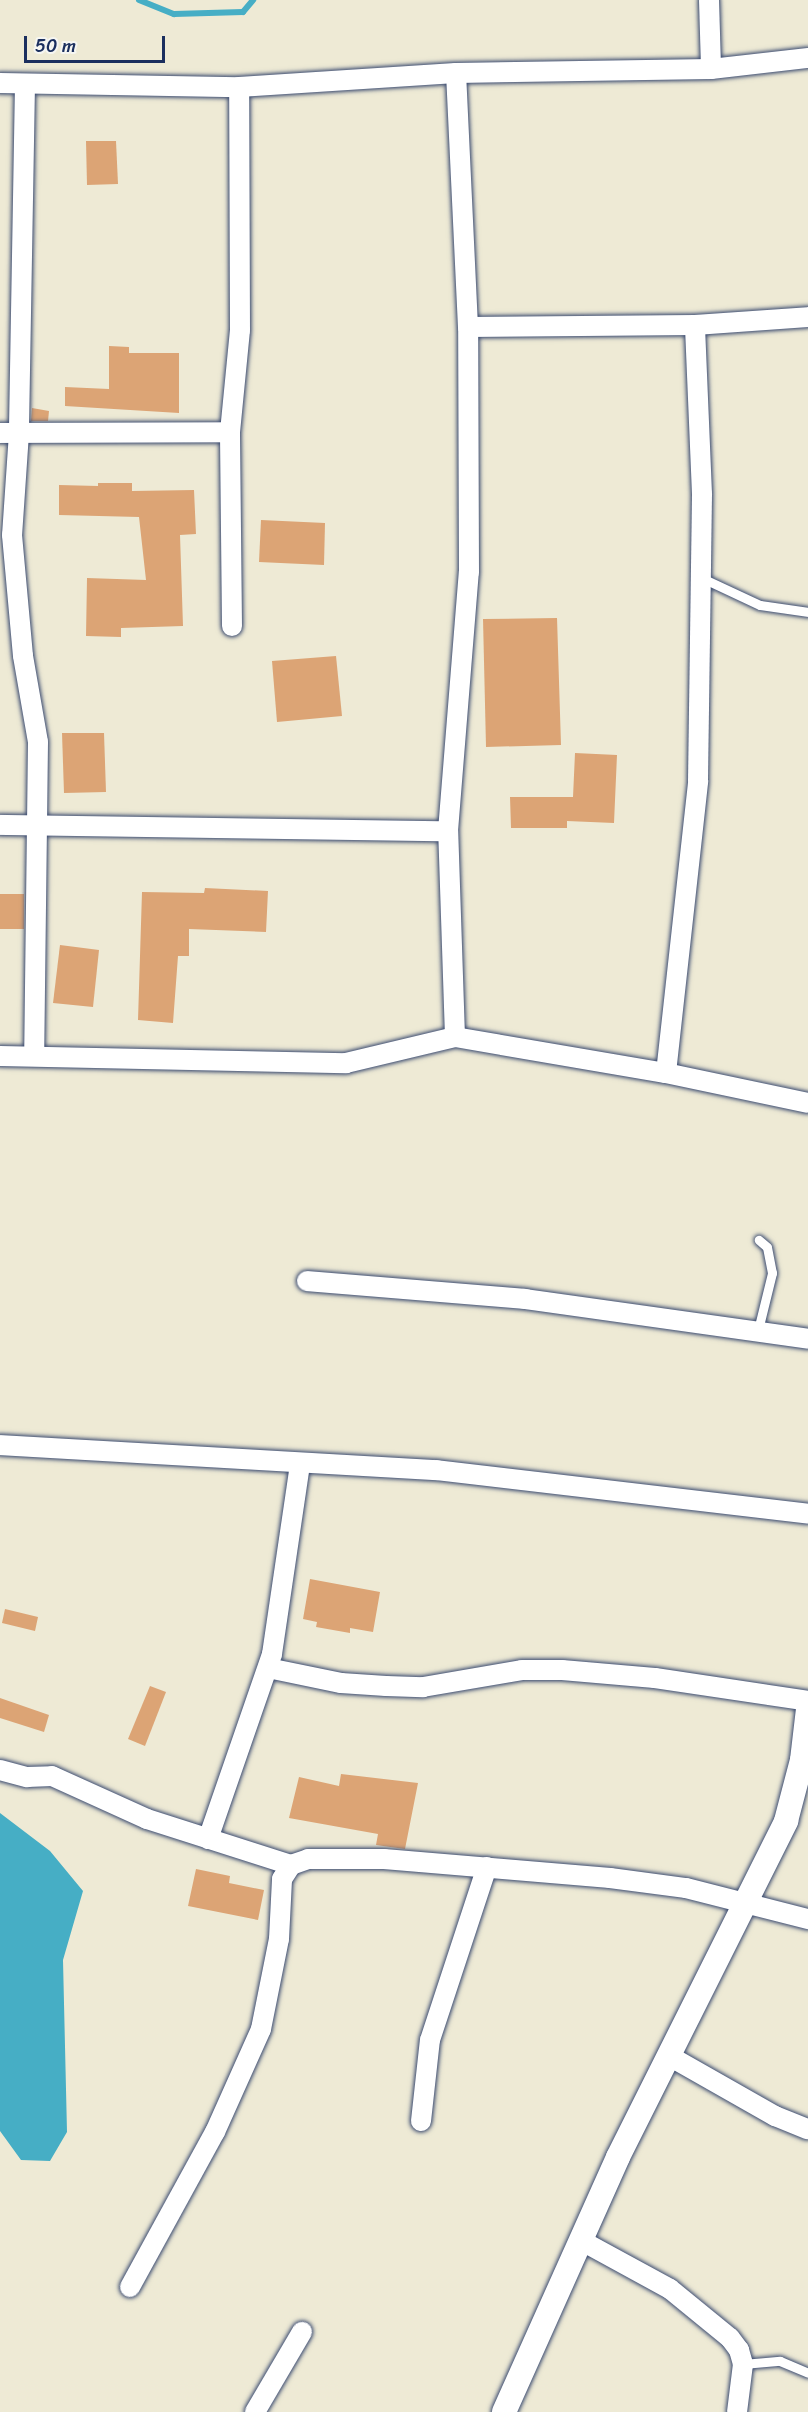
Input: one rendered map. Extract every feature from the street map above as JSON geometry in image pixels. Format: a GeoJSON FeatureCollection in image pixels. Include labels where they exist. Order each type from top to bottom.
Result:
{"type":"FeatureCollection","features":[{"type":"Feature","properties":{"kind":"street"},"geometry":{"type":"LineString","coordinates":[[709,0],[711,69]]}},
{"type":"Feature","properties":{"kind":"street"},"geometry":{"type":"LineString","coordinates":[[0,83],[239,87],[456,73],[711,69],[808,58]]}},
{"type":"Feature","properties":{"kind":"street"},"geometry":{"type":"LineString","coordinates":[[455,1037],[448,831],[469,572],[468,327],[456,73]]}},
{"type":"Feature","properties":{"kind":"street"},"geometry":{"type":"LineString","coordinates":[[25,84],[10,433],[12,535],[23,656],[38,742],[34,1055]]}},
{"type":"Feature","properties":{"kind":"street"},"geometry":{"type":"LineString","coordinates":[[232,626],[230,432],[240,330],[239,87]]}},
{"type":"Feature","properties":{"kind":"street"},"geometry":{"type":"LineString","coordinates":[[468,327],[695,325],[808,317]]}},
{"type":"Feature","properties":{"kind":"street"},"geometry":{"type":"LineString","coordinates":[[666,1073],[698,782],[702,578],[695,325]]}},
{"type":"Feature","properties":{"kind":"street"},"geometry":{"type":"LineString","coordinates":[[10,433],[230,432]]}},
{"type":"Feature","properties":{"kind":"street"},"geometry":{"type":"LineString","coordinates":[[0,825],[448,831]]}},
{"type":"Feature","properties":{"kind":"street"},"geometry":{"type":"LineString","coordinates":[[0,1056],[346,1063],[455,1037],[666,1073],[808,1103]]}},
{"type":"Feature","properties":{"kind":"street"},"geometry":{"type":"LineString","coordinates":[[307,1281],[525,1299],[758,1330],[808,1339]]}},
{"type":"Feature","properties":{"kind":"street"},"geometry":{"type":"LineString","coordinates":[[0,1445],[436,1470],[808,1514]]}},
{"type":"Feature","properties":{"kind":"street"},"geometry":{"type":"LineString","coordinates":[[208,1839],[268,1668],[284,1588],[300,1464]]}},
{"type":"Feature","properties":{"kind":"street"},"geometry":{"type":"LineString","coordinates":[[268,1668],[341,1683],[386,1686],[423,1686],[522,1670],[562,1670],[655,1678],[808,1701]]}},
{"type":"Feature","properties":{"kind":"street"},"geometry":{"type":"LineString","coordinates":[[504,2412],[618,2157],[671,2057],[786,1821],[802,1760],[808,1709]]}},
{"type":"Feature","properties":{"kind":"street"},"geometry":{"type":"LineString","coordinates":[[0,1770],[27,1777],[52,1776],[147,1819],[291,1865],[308,1859],[384,1859],[487,1867],[686,1888],[808,1919]]}},
{"type":"Feature","properties":{"kind":"street"},"geometry":{"type":"LineString","coordinates":[[130,2287],[215,2132],[261,2029],[279,1939],[282,1879],[291,1865]]}},
{"type":"Feature","properties":{"kind":"street"},"geometry":{"type":"LineString","coordinates":[[421,2121],[430,2040],[487,1867]]}},
{"type":"Feature","properties":{"kind":"street"},"geometry":{"type":"LineString","coordinates":[[671,2057],[775,2116],[808,2129]]}},
{"type":"Feature","properties":{"kind":"street"},"geometry":{"type":"LineString","coordinates":[[582,2241],[670,2289],[730,2338],[740,2350],[743,2364],[736,2412]]}},
{"type":"Feature","properties":{"kind":"street"},"geometry":{"type":"LineString","coordinates":[[255,2412],[302,2332]]}},
{"type":"Feature","properties":{"kind":"lane"},"geometry":{"type":"LineString","coordinates":[[702,578],[760,605],[808,612]]}},
{"type":"Feature","properties":{"kind":"lane"},"geometry":{"type":"LineString","coordinates":[[758,1330],[772,1273],[767,1247],[759,1240]]}},
{"type":"Feature","properties":{"kind":"lane"},"geometry":{"type":"LineString","coordinates":[[743,2364],[780,2361],[808,2373]]}},
{"type":"Feature","properties":{"kind":"water"},"geometry":{"type":"Polygon","coordinates":[[[0,1813],[50,1851],[83,1891],[63,1960],[67,2132],[50,2161],[21,2160],[0,2131],[0,1813]]]}},
{"type":"Feature","properties":{"kind":"building"},"geometry":{"type":"Polygon","coordinates":[[[86,141],[116,141],[118,184],[87,185],[86,141]]]}},
{"type":"Feature","properties":{"kind":"building"},"geometry":{"type":"Polygon","coordinates":[[[109,346],[129,347],[129,353],[179,353],[179,413],[65,406],[65,387],[109,389],[109,346]]]}},
{"type":"Feature","properties":{"kind":"building"},"geometry":{"type":"Polygon","coordinates":[[[32,408],[49,411],[48,421],[31,421],[32,408]]]}},
{"type":"Feature","properties":{"kind":"building"},"geometry":{"type":"Polygon","coordinates":[[[98,483],[132,483],[132,491],[194,490],[196,534],[180,535],[183,626],[121,628],[121,637],[86,636],[87,578],[146,580],[139,517],[59,515],[59,485],[98,486],[98,483]]]}},
{"type":"Feature","properties":{"kind":"building"},"geometry":{"type":"Polygon","coordinates":[[[261,520],[325,523],[324,565],[259,562],[261,520]]]}},
{"type":"Feature","properties":{"kind":"building"},"geometry":{"type":"Polygon","coordinates":[[[557,618],[561,745],[486,747],[483,619],[557,618]]]}},
{"type":"Feature","properties":{"kind":"building"},"geometry":{"type":"Polygon","coordinates":[[[336,656],[342,716],[277,722],[272,661],[336,656]]]}},
{"type":"Feature","properties":{"kind":"building"},"geometry":{"type":"Polygon","coordinates":[[[62,733],[104,733],[106,792],[64,793],[62,733]]]}},
{"type":"Feature","properties":{"kind":"building"},"geometry":{"type":"Polygon","coordinates":[[[575,753],[617,755],[614,823],[567,821],[567,828],[511,828],[510,797],[573,797],[575,753]]]}},
{"type":"Feature","properties":{"kind":"building"},"geometry":{"type":"Polygon","coordinates":[[[205,888],[268,891],[266,932],[189,929],[189,956],[178,956],[173,1023],[138,1020],[142,892],[204,893],[205,888]]]}},
{"type":"Feature","properties":{"kind":"building"},"geometry":{"type":"Polygon","coordinates":[[[0,894],[24,894],[24,929],[0,929],[0,894]]]}},
{"type":"Feature","properties":{"kind":"building"},"geometry":{"type":"Polygon","coordinates":[[[60,945],[99,950],[93,1007],[53,1003],[60,945]]]}},
{"type":"Feature","properties":{"kind":"building"},"geometry":{"type":"Polygon","coordinates":[[[310,1579],[380,1592],[373,1632],[350,1628],[350,1633],[316,1627],[317,1622],[303,1619],[310,1579]]]}},
{"type":"Feature","properties":{"kind":"building"},"geometry":{"type":"Polygon","coordinates":[[[5,1609],[38,1617],[35,1631],[2,1623],[5,1609]]]}},
{"type":"Feature","properties":{"kind":"building"},"geometry":{"type":"Polygon","coordinates":[[[150,1686],[166,1692],[145,1746],[128,1739],[150,1686]]]}},
{"type":"Feature","properties":{"kind":"building"},"geometry":{"type":"Polygon","coordinates":[[[0,1698],[49,1715],[44,1732],[0,1718],[0,1698]]]}},
{"type":"Feature","properties":{"kind":"building"},"geometry":{"type":"Polygon","coordinates":[[[341,1774],[418,1783],[405,1849],[376,1845],[378,1834],[289,1818],[299,1777],[339,1786],[341,1774]]]}},
{"type":"Feature","properties":{"kind":"building"},"geometry":{"type":"Polygon","coordinates":[[[196,1869],[230,1876],[229,1883],[264,1890],[258,1920],[188,1906],[196,1869]]]}},
{"type":"Feature","properties":{"kind":"waterway"},"geometry":{"type":"LineString","coordinates":[[139,0],[174,14],[243,12],[253,0]]}}]}
